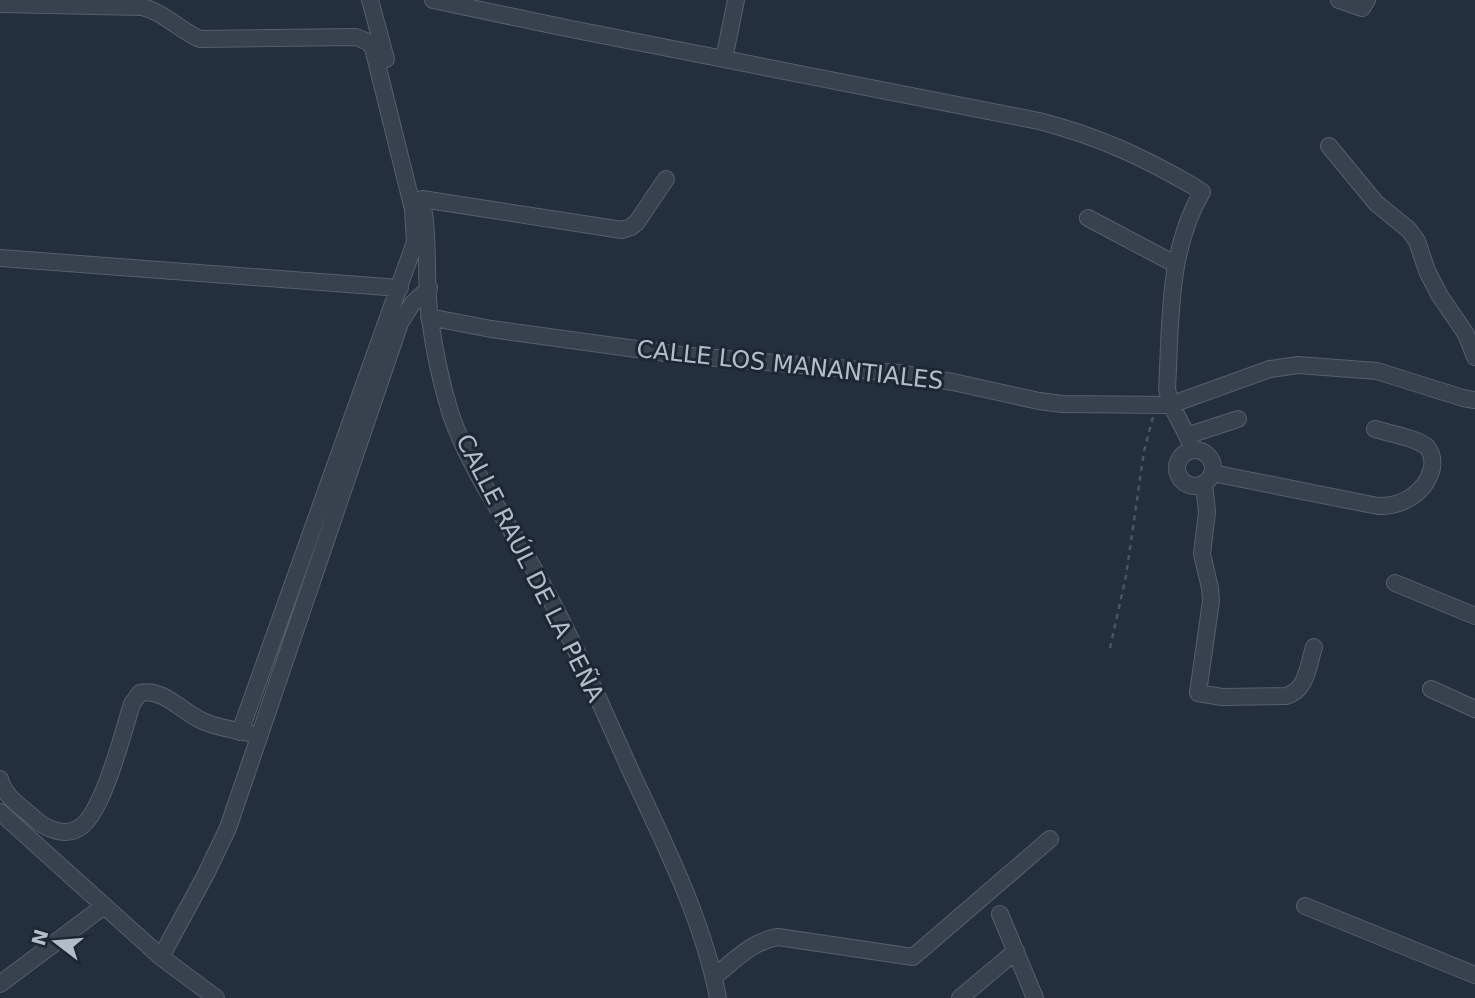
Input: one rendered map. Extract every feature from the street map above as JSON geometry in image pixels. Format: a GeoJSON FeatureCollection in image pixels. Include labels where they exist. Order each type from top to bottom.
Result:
{"type":"FeatureCollection","features":[{"type":"Feature","properties":{"kind":"street","name":"CALLE RAÚL DE LA PEÑA"},"geometry":{"type":"LineString","coordinates":[[370,0],[422,199],[427,236],[429,317],[450,412],[478,475],[562,620],[680,878],[714,977],[718,998]]}},
{"type":"Feature","properties":{"kind":"street"},"geometry":{"type":"LineString","coordinates":[[433,0],[1039,121],[1123,148],[1202,192],[1190,212],[1175,264],[1167,389],[1163,404],[1191,442],[1211,459],[1202,554],[1210,588],[1210,601],[1198,693],[1222,697],[1286,696],[1296,693],[1301,688],[1314,647]]}},
{"type":"Feature","properties":{"kind":"street"},"geometry":{"type":"LineString","coordinates":[[724,59],[736,0]]}},
{"type":"Feature","properties":{"kind":"street"},"geometry":{"type":"LineString","coordinates":[[1339,0],[1362,8],[1367,0]]}},
{"type":"Feature","properties":{"kind":"street"},"geometry":{"type":"LineString","coordinates":[[0,4],[142,8],[162,14],[200,39],[356,37],[368,42],[373,48],[397,140],[416,229],[415,243],[240,732]]}},
{"type":"Feature","properties":{"kind":"street"},"geometry":{"type":"LineString","coordinates":[[1329,146],[1376,203],[1409,230],[1417,241],[1427,271],[1440,296],[1466,334],[1475,357]]}},
{"type":"Feature","properties":{"kind":"street"},"geometry":{"type":"LineString","coordinates":[[422,199],[622,230],[636,222],[666,179]]}},
{"type":"Feature","properties":{"kind":"street"},"geometry":{"type":"LineString","coordinates":[[1088,218],[1175,264]]}},
{"type":"Feature","properties":{"kind":"street"},"geometry":{"type":"LineString","coordinates":[[0,258],[400,288]]}},
{"type":"Feature","properties":{"kind":"street"},"geometry":{"type":"LineString","coordinates":[[160,957],[228,828],[400,323],[412,304],[429,288]]}},
{"type":"Feature","properties":{"kind":"street","name":"CALLE LOS MANANTIALES"},"geometry":{"type":"LineString","coordinates":[[429,317],[491,329],[680,355],[898,373],[1039,401],[1163,404],[1270,369],[1291,365],[1377,370],[1475,400]]}},
{"type":"Feature","properties":{"kind":"street"},"geometry":{"type":"LineString","coordinates":[[1238,419],[1191,442],[1181,456],[1177,470],[1179,477],[1190,485],[1208,478],[1387,507],[1398,505],[1422,490],[1429,480],[1433,463],[1431,453],[1420,442],[1375,429]]}},
{"type":"Feature","properties":{"kind":"street"},"geometry":{"type":"LineString","coordinates":[[1395,583],[1475,616]]}},
{"type":"Feature","properties":{"kind":"street"},"geometry":{"type":"LineString","coordinates":[[1431,689],[1475,709]]}},
{"type":"Feature","properties":{"kind":"street"},"geometry":{"type":"LineString","coordinates":[[0,779],[6,793],[39,822],[62,832],[78,830],[87,822],[97,805],[132,705],[139,693],[156,693],[196,719],[219,728],[260,736]]}},
{"type":"Feature","properties":{"kind":"street"},"geometry":{"type":"LineString","coordinates":[[0,812],[160,957],[216,998]]}},
{"type":"Feature","properties":{"kind":"street"},"geometry":{"type":"LineString","coordinates":[[714,977],[754,944],[778,937],[913,957],[1050,839]]}},
{"type":"Feature","properties":{"kind":"street"},"geometry":{"type":"LineString","coordinates":[[0,984],[104,906]]}},
{"type":"Feature","properties":{"kind":"street"},"geometry":{"type":"LineString","coordinates":[[1305,906],[1475,975]]}},
{"type":"Feature","properties":{"kind":"street"},"geometry":{"type":"LineString","coordinates":[[1000,914],[1035,998]]}},
{"type":"Feature","properties":{"kind":"street"},"geometry":{"type":"LineString","coordinates":[[960,998],[1016,951]]}},
{"type":"Feature","properties":{"kind":"path"},"geometry":{"type":"LineString","coordinates":[[1110,648],[1135,527],[1144,451],[1163,404]]}}]}
